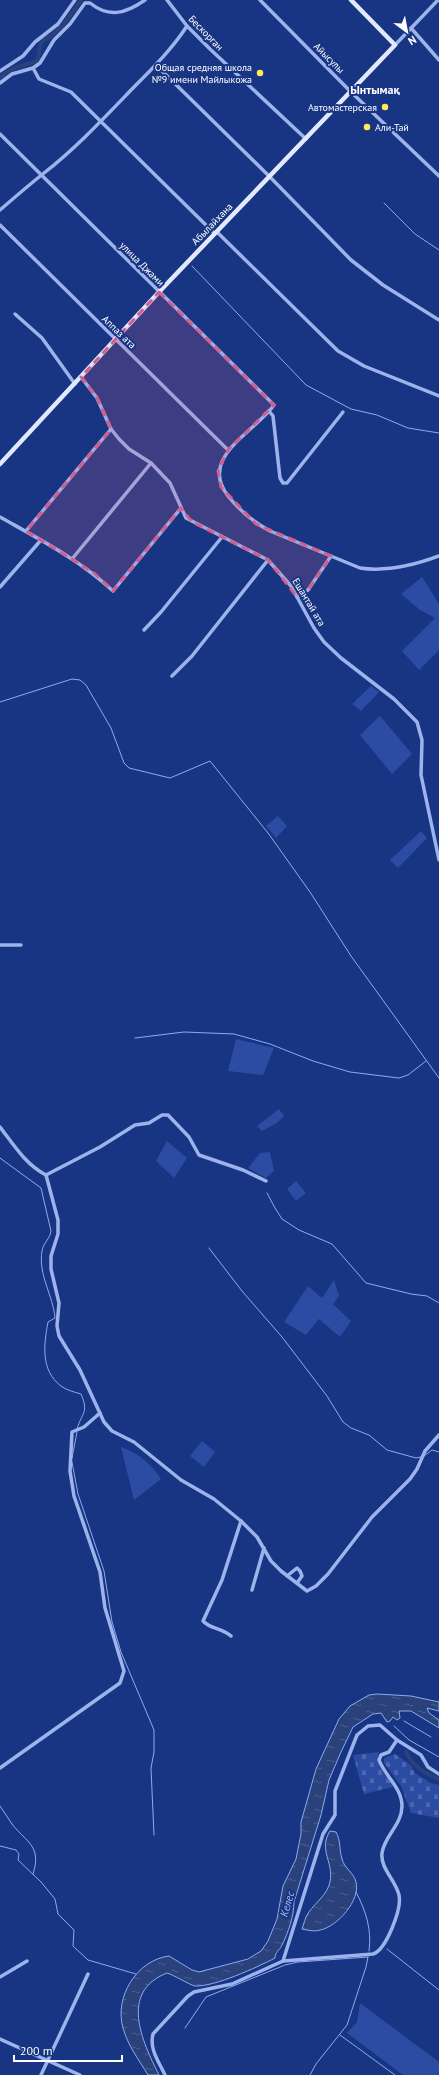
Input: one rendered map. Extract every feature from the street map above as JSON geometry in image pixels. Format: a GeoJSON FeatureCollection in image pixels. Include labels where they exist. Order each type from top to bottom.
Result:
{"type":"FeatureCollection","features":[{"type":"Feature","properties":{"kind":"main road"},"geometry":{"type":"LineString","coordinates":[[351,0],[395,45]]}},
{"type":"Feature","properties":{"kind":"main road","name":"Абылайхана"},"geometry":{"type":"LineString","coordinates":[[0,464],[159,292],[395,45]]}},
{"type":"Feature","properties":{"kind":"street"},"geometry":{"type":"LineString","coordinates":[[0,71],[23,56],[36,42],[58,24],[75,0]]}},
{"type":"Feature","properties":{"kind":"street"},"geometry":{"type":"LineString","coordinates":[[0,83],[12,74],[33,68],[40,63],[54,40],[70,24],[86,3],[90,3],[100,11],[109,13],[121,12],[145,0]]}},
{"type":"Feature","properties":{"kind":"street"},"geometry":{"type":"LineString","coordinates":[[168,2],[172,0]]}},
{"type":"Feature","properties":{"kind":"street","name":"Айысулы"},"geometry":{"type":"LineString","coordinates":[[260,0],[351,92],[439,176]]}},
{"type":"Feature","properties":{"kind":"street"},"geometry":{"type":"LineString","coordinates":[[395,45],[436,1]]}},
{"type":"Feature","properties":{"kind":"street","name":"Бескорган"},"geometry":{"type":"LineString","coordinates":[[168,2],[187,26],[210,50],[306,139]]}},
{"type":"Feature","properties":{"kind":"street"},"geometry":{"type":"LineString","coordinates":[[0,210],[101,121],[177,42],[187,26]]}},
{"type":"Feature","properties":{"kind":"street"},"geometry":{"type":"LineString","coordinates":[[411,28],[439,60]]}},
{"type":"Feature","properties":{"kind":"street"},"geometry":{"type":"LineString","coordinates":[[156,65],[356,264],[384,285],[439,320]]}},
{"type":"Feature","properties":{"kind":"street"},"geometry":{"type":"LineString","coordinates":[[33,68],[39,79],[71,92],[338,351],[364,366],[439,396]]}},
{"type":"Feature","properties":{"kind":"street","name":"улица Джами"},"geometry":{"type":"LineString","coordinates":[[0,134],[274,405],[269,411]]}},
{"type":"Feature","properties":{"kind":"street","name":"Аппаз ата"},"geometry":{"type":"LineString","coordinates":[[0,225],[228,450]]}},
{"type":"Feature","properties":{"kind":"street"},"geometry":{"type":"LineString","coordinates":[[15,314],[42,338],[75,384]]}},
{"type":"Feature","properties":{"kind":"street","name":"Ешантай ата"},"geometry":{"type":"LineString","coordinates":[[81,377],[97,398],[111,429],[129,449],[151,463],[170,483],[180,508],[186,518],[268,560],[279,571],[297,597],[314,628],[324,642],[341,658],[394,699],[417,722],[422,740],[422,774],[439,860]]}},
{"type":"Feature","properties":{"kind":"street"},"geometry":{"type":"LineString","coordinates":[[343,412],[287,483],[283,483],[280,478],[273,416],[269,411],[228,450],[218,471],[218,478],[222,487],[236,506],[256,524],[360,568],[370,569],[422,562],[439,556]]}},
{"type":"Feature","properties":{"kind":"street"},"geometry":{"type":"LineString","coordinates":[[26,532],[111,429]]}},
{"type":"Feature","properties":{"kind":"street"},"geometry":{"type":"LineString","coordinates":[[72,559],[151,463]]}},
{"type":"Feature","properties":{"kind":"street"},"geometry":{"type":"LineString","coordinates":[[0,516],[94,573],[113,591],[180,508]]}},
{"type":"Feature","properties":{"kind":"street"},"geometry":{"type":"LineString","coordinates":[[144,630],[161,612],[222,537]]}},
{"type":"Feature","properties":{"kind":"street"},"geometry":{"type":"LineString","coordinates":[[0,587],[41,540]]}},
{"type":"Feature","properties":{"kind":"street"},"geometry":{"type":"LineString","coordinates":[[297,597],[308,590],[332,556]]}},
{"type":"Feature","properties":{"kind":"street"},"geometry":{"type":"LineString","coordinates":[[172,676],[192,656],[268,560]]}},
{"type":"Feature","properties":{"kind":"street"},"geometry":{"type":"LineString","coordinates":[[0,945],[21,945]]}},
{"type":"Feature","properties":{"kind":"street"},"geometry":{"type":"LineString","coordinates":[[46,1175],[100,1147],[135,1125],[149,1123],[162,1115],[168,1116],[189,1137],[199,1155],[243,1170],[266,1181]]}},
{"type":"Feature","properties":{"kind":"street"},"geometry":{"type":"LineString","coordinates":[[0,1127],[24,1158],[39,1172],[46,1175]]}},
{"type":"Feature","properties":{"kind":"street"},"geometry":{"type":"LineString","coordinates":[[46,1175],[58,1220],[58,1234],[51,1256],[51,1269],[59,1303],[58,1331],[80,1370],[100,1413],[112,1432],[134,1442],[180,1480],[214,1499],[241,1521],[257,1537],[271,1561],[287,1576],[307,1591],[316,1586],[328,1574],[372,1517],[410,1479],[417,1469],[425,1451],[439,1435]]}},
{"type":"Feature","properties":{"kind":"street"},"geometry":{"type":"LineString","coordinates":[[0,1768],[120,1683],[124,1671],[105,1608],[100,1572],[74,1496],[70,1471],[72,1432],[84,1428],[100,1413]]}},
{"type":"Feature","properties":{"kind":"street"},"geometry":{"type":"LineString","coordinates":[[231,1636],[224,1630],[206,1624],[202,1621],[222,1580],[241,1521]]}},
{"type":"Feature","properties":{"kind":"street"},"geometry":{"type":"LineString","coordinates":[[252,1590],[264,1548]]}},
{"type":"Feature","properties":{"kind":"street"},"geometry":{"type":"LineString","coordinates":[[287,1576],[297,1568],[302,1576],[297,1583]]}},
{"type":"Feature","properties":{"kind":"street"},"geometry":{"type":"LineString","coordinates":[[283,1961],[323,1834],[335,1815],[335,1791],[357,1735],[365,1727],[377,1724],[388,1731],[397,1740],[421,1755],[428,1767],[439,1774]]}},
{"type":"Feature","properties":{"kind":"street"},"geometry":{"type":"LineString","coordinates":[[165,2075],[152,2048],[151,2041],[153,2034],[188,1996],[194,1992],[232,1984],[283,1961],[373,1954],[381,1949],[388,1938],[398,1909],[400,1896],[384,1865],[382,1852],[399,1820],[402,1806],[398,1792],[379,1760],[381,1756],[389,1752],[397,1740]]}},
{"type":"Feature","properties":{"kind":"street"},"geometry":{"type":"LineString","coordinates":[[0,1977],[27,1961]]}},
{"type":"Feature","properties":{"kind":"street"},"geometry":{"type":"LineString","coordinates":[[41,2075],[88,1974]]}},
{"type":"Feature","properties":{"kind":"street"},"geometry":{"type":"LineString","coordinates":[[0,2039],[80,2075]]}},
{"type":"Feature","properties":{"kind":"highlighted area"},"geometry":{"type":"Polygon","coordinates":[[[159,292],[274,405],[228,450],[218,471],[221,487],[256,524],[331,556],[308,590],[297,597],[268,560],[192,522],[181,508],[113,591],[94,573],[26,531],[111,429],[97,398],[81,377],[159,292]]]}},
{"type":"Feature","properties":{"kind":"green space"},"geometry":{"type":"Polygon","coordinates":[[[422,577],[439,604],[439,650],[419,670],[402,651],[435,618],[420,610],[401,594],[422,577]]]}},
{"type":"Feature","properties":{"kind":"green space"},"geometry":{"type":"Polygon","coordinates":[[[371,686],[379,692],[361,711],[352,704],[371,686]]]}},
{"type":"Feature","properties":{"kind":"green space"},"geometry":{"type":"Polygon","coordinates":[[[380,716],[412,754],[392,774],[360,735],[380,716]]]}},
{"type":"Feature","properties":{"kind":"green space"},"geometry":{"type":"Polygon","coordinates":[[[278,816],[287,826],[276,838],[266,826],[278,816]]]}},
{"type":"Feature","properties":{"kind":"green space"},"geometry":{"type":"Polygon","coordinates":[[[421,831],[427,838],[398,868],[390,860],[421,831]]]}},
{"type":"Feature","properties":{"kind":"green space"},"geometry":{"type":"Polygon","coordinates":[[[236,1039],[274,1048],[263,1075],[228,1071],[236,1039]]]}},
{"type":"Feature","properties":{"kind":"green space"},"geometry":{"type":"Polygon","coordinates":[[[279,1109],[284,1116],[277,1123],[262,1131],[257,1126],[279,1109]]]}},
{"type":"Feature","properties":{"kind":"green space"},"geometry":{"type":"Polygon","coordinates":[[[167,1141],[187,1158],[174,1178],[156,1161],[167,1141]]]}},
{"type":"Feature","properties":{"kind":"green space"},"geometry":{"type":"Polygon","coordinates":[[[270,1152],[274,1171],[266,1178],[248,1168],[260,1153],[270,1152]]]}},
{"type":"Feature","properties":{"kind":"green space"},"geometry":{"type":"Polygon","coordinates":[[[296,1181],[306,1193],[296,1201],[287,1189],[296,1181]]]}},
{"type":"Feature","properties":{"kind":"green space"},"geometry":{"type":"Polygon","coordinates":[[[334,1280],[339,1296],[333,1304],[351,1321],[340,1337],[319,1319],[306,1335],[284,1322],[308,1286],[322,1298],[334,1280]]]}},
{"type":"Feature","properties":{"kind":"green space"},"geometry":{"type":"Polygon","coordinates":[[[202,1441],[215,1452],[204,1467],[190,1456],[202,1441]]]}},
{"type":"Feature","properties":{"kind":"green space"},"geometry":{"type":"Polygon","coordinates":[[[121,1447],[133,1452],[144,1460],[161,1479],[134,1500],[121,1447]]]}},
{"type":"Feature","properties":{"kind":"green space"},"geometry":{"type":"Polygon","coordinates":[[[379,1752],[378,1761],[380,1766],[393,1787],[364,1794],[353,1755],[379,1752]]]}},
{"type":"Feature","properties":{"kind":"green space"},"geometry":{"type":"Polygon","coordinates":[[[395,1754],[411,1765],[415,1773],[431,1783],[439,1785],[439,1818],[411,1813],[401,1786],[384,1763],[384,1758],[395,1754]]]}},
{"type":"Feature","properties":{"kind":"green space"},"geometry":{"type":"Polygon","coordinates":[[[360,2003],[439,2062],[439,2075],[403,2075],[347,2033],[357,2022],[360,2003]]]}},
{"type":"Feature","properties":{"kind":"water","name":"Келес"},"geometry":{"type":"Polygon","coordinates":[[[369,1695],[411,1696],[439,1702],[439,1711],[427,1708],[429,1713],[439,1720],[439,1728],[411,1711],[399,1711],[400,1718],[397,1720],[393,1717],[387,1722],[381,1713],[373,1714],[353,1727],[329,1780],[321,1815],[294,1902],[290,1924],[275,1958],[236,1976],[203,1985],[195,1986],[167,1973],[152,1981],[143,1992],[139,2005],[141,2033],[152,2062],[159,2075],[148,2075],[131,2047],[123,2028],[121,2016],[122,2004],[125,1993],[131,1982],[138,1972],[147,1965],[157,1959],[169,1956],[192,1970],[199,1972],[248,1959],[261,1951],[268,1941],[277,1919],[283,1886],[296,1859],[301,1834],[301,1822],[316,1769],[339,1719],[350,1706],[369,1695]]]}},
{"type":"Feature","properties":{"kind":"water"},"geometry":{"type":"Polygon","coordinates":[[[330,1831],[336,1832],[339,1839],[343,1862],[355,1879],[357,1889],[355,1897],[346,1912],[334,1924],[318,1931],[302,1929],[308,1914],[329,1887],[331,1875],[326,1844],[330,1831]]]}},
{"type":"Feature","properties":{"kind":"waterway"},"geometry":{"type":"LineString","coordinates":[[0,78],[14,68],[37,61],[41,43],[60,28],[81,0]]}},
{"type":"Feature","properties":{"kind":"waterway"},"geometry":{"type":"LineString","coordinates":[[384,203],[415,234],[439,250]]}},
{"type":"Feature","properties":{"kind":"waterway"},"geometry":{"type":"LineString","coordinates":[[192,266],[306,385],[351,409],[377,415],[408,428],[439,433]]}},
{"type":"Feature","properties":{"kind":"waterway"},"geometry":{"type":"LineString","coordinates":[[0,702],[72,679],[80,680],[86,685],[111,728],[124,763],[129,768],[170,778],[210,761],[268,833],[310,892],[351,956],[439,1078]]}},
{"type":"Feature","properties":{"kind":"waterway"},"geometry":{"type":"LineString","coordinates":[[135,1038],[184,1032],[234,1034],[270,1044],[313,1061],[350,1072],[399,1078],[408,1075],[426,1061]]}},
{"type":"Feature","properties":{"kind":"waterway"},"geometry":{"type":"LineString","coordinates":[[0,1158],[41,1188],[51,1231],[43,1248],[41,1260],[55,1318],[48,1322],[45,1339],[45,1356],[47,1365],[54,1380],[65,1389],[81,1394],[85,1409],[77,1429]]}},
{"type":"Feature","properties":{"kind":"waterway"},"geometry":{"type":"LineString","coordinates":[[267,1193],[282,1219],[299,1230],[332,1244],[366,1283],[411,1294],[427,1296],[439,1303]]}},
{"type":"Feature","properties":{"kind":"waterway"},"geometry":{"type":"LineString","coordinates":[[209,1248],[242,1291],[282,1337],[327,1396],[343,1422],[351,1428],[369,1435],[387,1450],[416,1458],[421,1457]]}},
{"type":"Feature","properties":{"kind":"waterway"},"geometry":{"type":"LineString","coordinates":[[72,1458],[77,1432]]}},
{"type":"Feature","properties":{"kind":"waterway"},"geometry":{"type":"LineString","coordinates":[[424,1456],[432,1450],[439,1452]]}},
{"type":"Feature","properties":{"kind":"waterway"},"geometry":{"type":"LineString","coordinates":[[72,1462],[78,1494],[104,1571],[112,1622],[121,1652],[154,1730],[154,1752],[151,1768],[154,1835]]}},
{"type":"Feature","properties":{"kind":"waterway"},"geometry":{"type":"LineString","coordinates":[[404,1721],[431,1737]]}},
{"type":"Feature","properties":{"kind":"waterway"},"geometry":{"type":"LineString","coordinates":[[394,1726],[409,1740],[439,1757]]}},
{"type":"Feature","properties":{"kind":"waterway"},"geometry":{"type":"LineString","coordinates":[[406,1752],[412,1761],[420,1768],[439,1779]]}},
{"type":"Feature","properties":{"kind":"waterway"},"geometry":{"type":"LineString","coordinates":[[0,1806],[12,1824],[32,1846],[36,1857],[33,1874]]}},
{"type":"Feature","properties":{"kind":"waterway"},"geometry":{"type":"LineString","coordinates":[[0,1846],[16,1850],[19,1854],[18,1860],[41,1882],[55,1899],[58,1914],[74,1930],[73,1946],[88,1960],[136,1974]]}},
{"type":"Feature","properties":{"kind":"waterway"},"geometry":{"type":"LineString","coordinates":[[356,1892],[363,1906],[369,1928],[369,1951]]}},
{"type":"Feature","properties":{"kind":"waterway"},"geometry":{"type":"LineString","coordinates":[[387,1949],[439,1990]]}},
{"type":"Feature","properties":{"kind":"waterway"},"geometry":{"type":"LineString","coordinates":[[185,2028],[206,1997],[285,1965],[298,1962],[368,1957]]}},
{"type":"Feature","properties":{"kind":"waterway"},"geometry":{"type":"LineString","coordinates":[[310,2075],[316,2064],[347,2025],[368,1957]]}},
{"type":"Feature","properties":{"kind":"waterway"},"geometry":{"type":"LineString","coordinates":[[340,2035],[395,2075]]}},
{"type":"Feature","properties":{"kind":"place","name":"Общая средняя школа №9 имени Майлыкожа"},"geometry":{"type":"Point","coordinates":[260,73]}},
{"type":"Feature","properties":{"kind":"place","name":"Автомастерская"},"geometry":{"type":"Point","coordinates":[385,107]}},
{"type":"Feature","properties":{"kind":"place","name":"Али-Тай"},"geometry":{"type":"Point","coordinates":[367,127]}},
{"type":"Feature","properties":{"kind":"district","name":"Ынтымақ"},"geometry":{"type":"Point","coordinates":[375,89]}}]}
